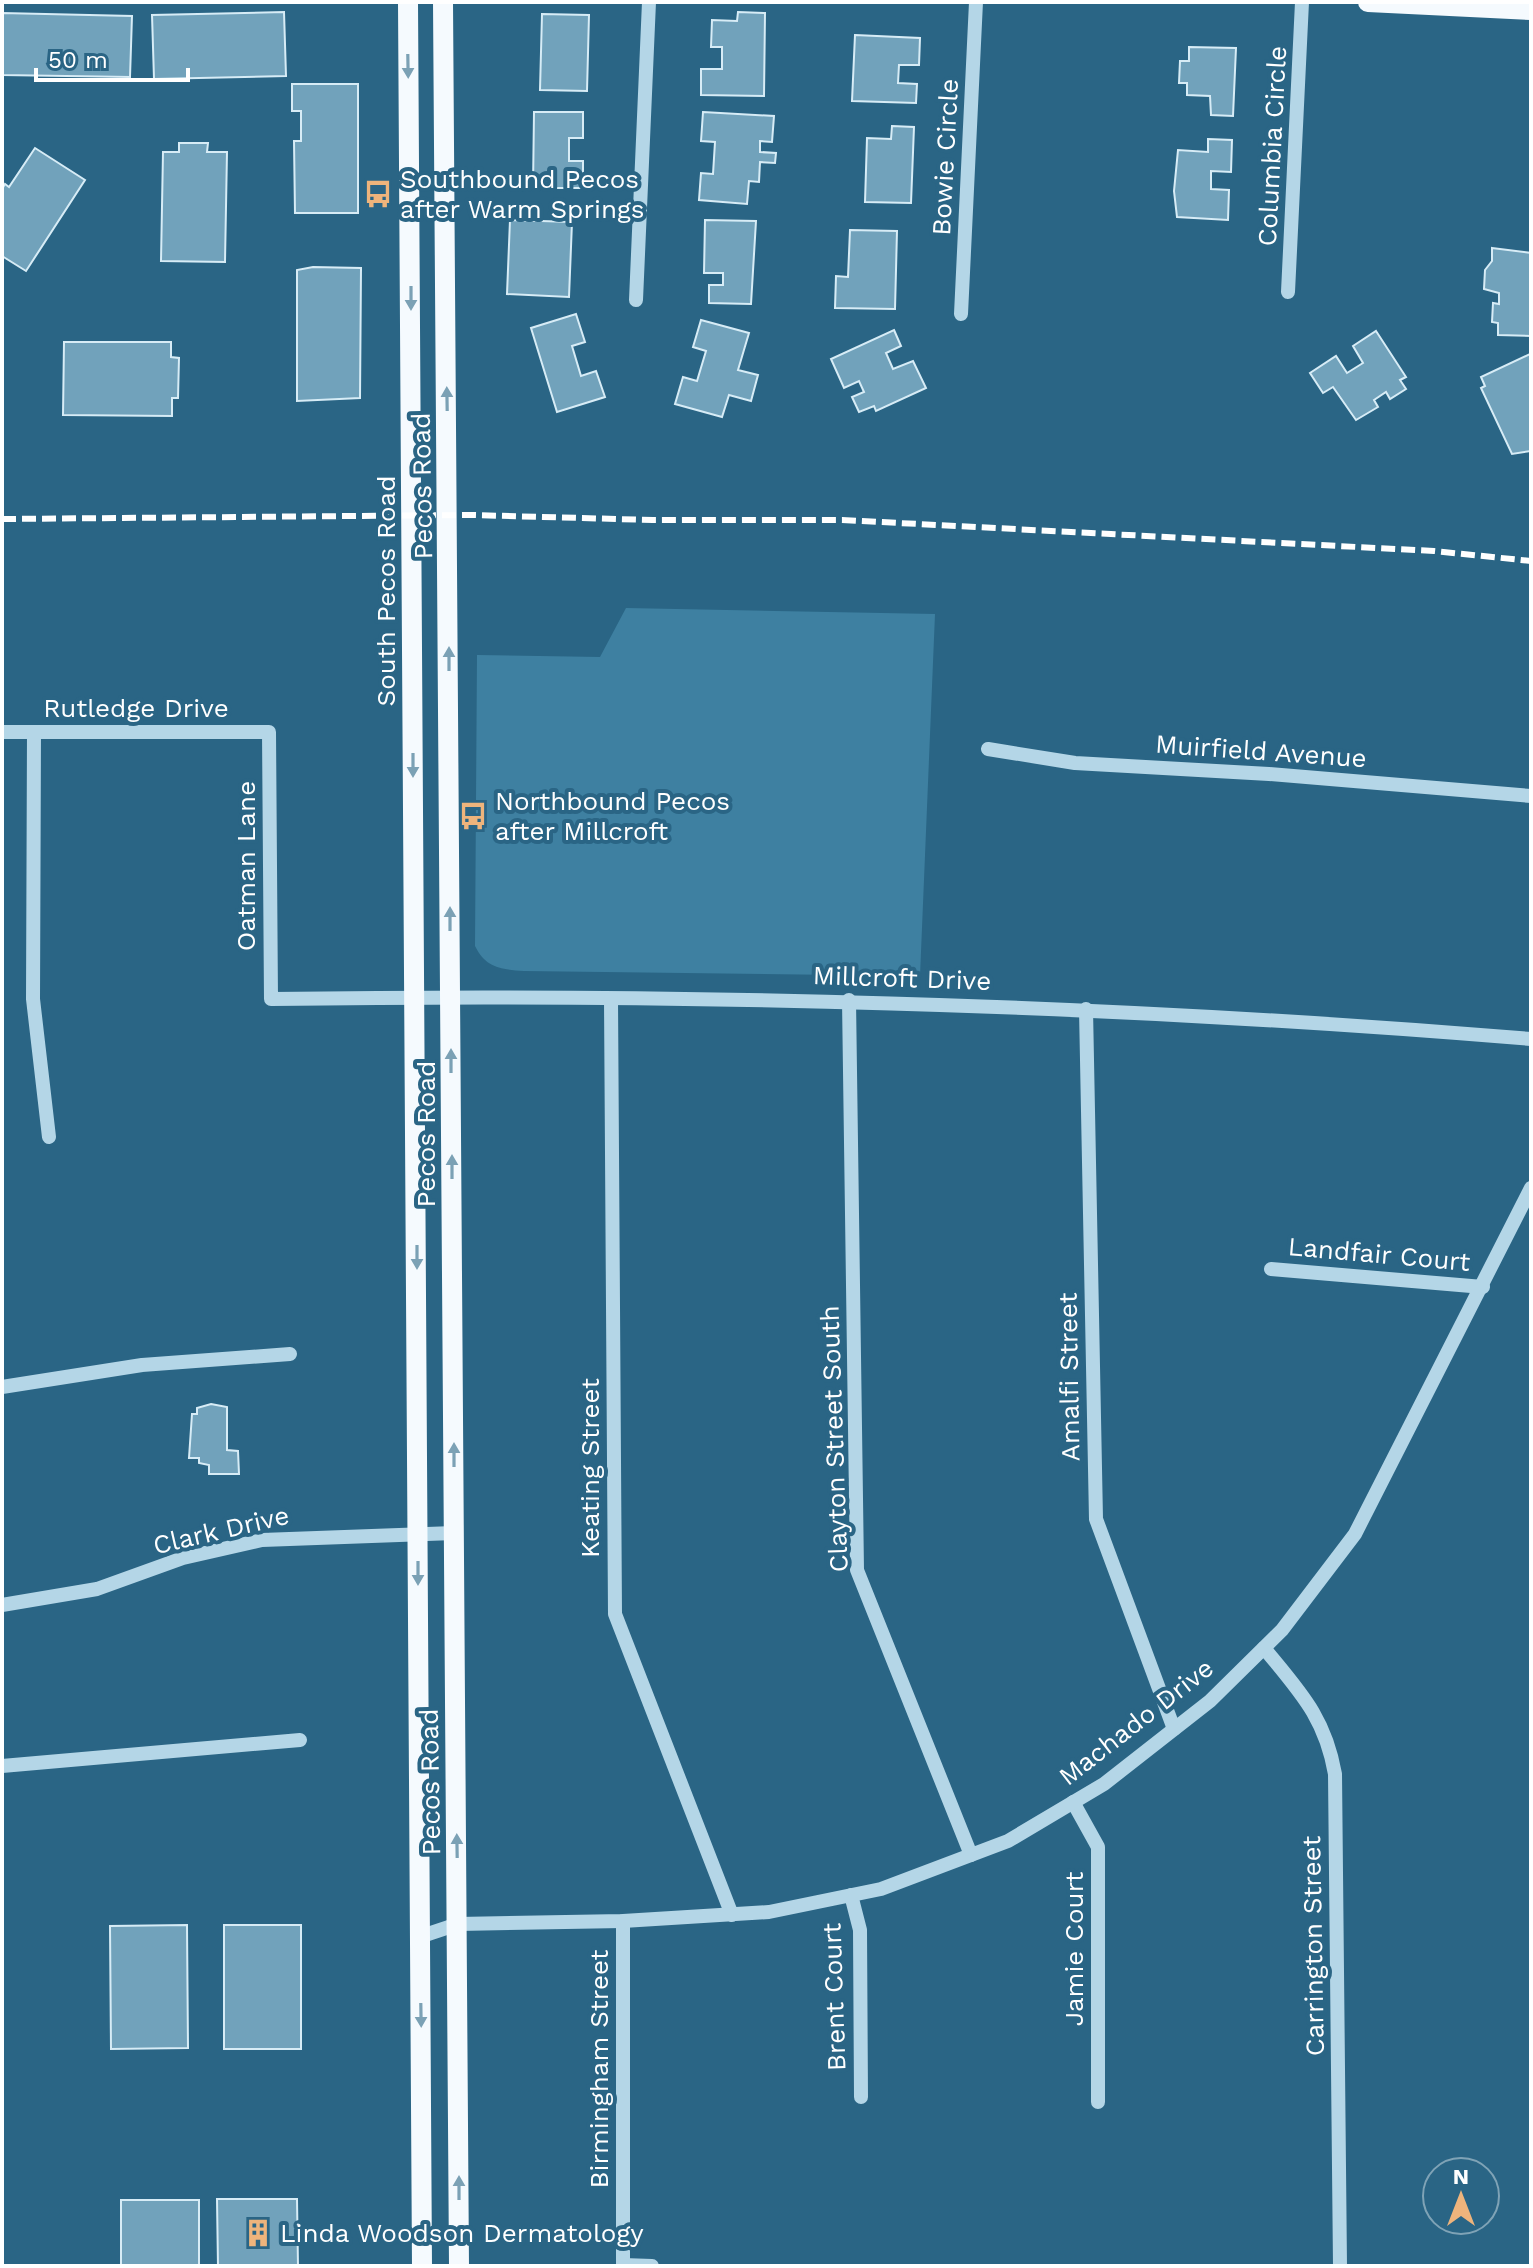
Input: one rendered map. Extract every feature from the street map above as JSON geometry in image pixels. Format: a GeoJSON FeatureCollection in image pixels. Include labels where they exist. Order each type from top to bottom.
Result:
{"type":"FeatureCollection","features":[{"type":"Feature","properties":{"kind":"main road","name":"South Pecos Road"},"geometry":{"type":"LineString","coordinates":[[408,2],[416,1179]]}},
{"type":"Feature","properties":{"kind":"main road","name":"Pecos Road"},"geometry":{"type":"LineString","coordinates":[[443,2],[459,2266]]}},
{"type":"Feature","properties":{"kind":"main road"},"geometry":{"type":"LineString","coordinates":[[1368,2],[1531,10]]}},
{"type":"Feature","properties":{"kind":"main road","name":"Pecos Road"},"geometry":{"type":"LineString","coordinates":[[416,1179],[422,2266]]}},
{"type":"Feature","properties":{"kind":"street"},"geometry":{"type":"LineString","coordinates":[[636,300],[649,2]]}},
{"type":"Feature","properties":{"kind":"street","name":"Bowie Circle"},"geometry":{"type":"LineString","coordinates":[[961,314],[976,2]]}},
{"type":"Feature","properties":{"kind":"street","name":"Columbia Circle"},"geometry":{"type":"LineString","coordinates":[[1288,292],[1302,2]]}},
{"type":"Feature","properties":{"kind":"street","name":"Rutledge Drive"},"geometry":{"type":"LineString","coordinates":[[2,732],[269,732]]}},
{"type":"Feature","properties":{"kind":"street"},"geometry":{"type":"LineString","coordinates":[[34,732],[33,999],[49,1137]]}},
{"type":"Feature","properties":{"kind":"street","name":"Oatman Lane"},"geometry":{"type":"LineString","coordinates":[[269,732],[271,999]]}},
{"type":"Feature","properties":{"kind":"street","name":"Muirfield Avenue"},"geometry":{"type":"LineString","coordinates":[[988,749],[1075,763],[1269,774],[1531,796]]}},
{"type":"Feature","properties":{"kind":"street","name":"Millcroft Drive"},"geometry":{"type":"LineString","coordinates":[[271,999],[415,996],[849,1000],[1086,1009],[1531,1039]]}},
{"type":"Feature","properties":{"kind":"street","name":"Keating Street"},"geometry":{"type":"LineString","coordinates":[[611,999],[615,1614],[732,1915]]}},
{"type":"Feature","properties":{"kind":"street","name":"Clayton Street South"},"geometry":{"type":"LineString","coordinates":[[849,1000],[857,1570],[971,1855]]}},
{"type":"Feature","properties":{"kind":"street","name":"Amalfi Street"},"geometry":{"type":"LineString","coordinates":[[1086,1009],[1096,1519],[1174,1729]]}},
{"type":"Feature","properties":{"kind":"street","name":"Machado Drive"},"geometry":{"type":"LineString","coordinates":[[419,1937],[458,1924],[623,1921],[769,1912],[881,1889],[1008,1841],[1104,1784],[1210,1701],[1264,1648],[1282,1630],[1355,1534],[1531,1188]]}},
{"type":"Feature","properties":{"kind":"street","name":"Landfair Court"},"geometry":{"type":"LineString","coordinates":[[1271,1269],[1483,1287]]}},
{"type":"Feature","properties":{"kind":"street"},"geometry":{"type":"LineString","coordinates":[[2,1387],[142,1365],[290,1354]]}},
{"type":"Feature","properties":{"kind":"street","name":"Clark Drive"},"geometry":{"type":"LineString","coordinates":[[2,1605],[97,1589],[183,1558],[262,1540],[454,1533]]}},
{"type":"Feature","properties":{"kind":"street","name":"Carrington Street"},"geometry":{"type":"LineString","coordinates":[[1264,1648],[1313,1706],[1329,1740],[1335,1774],[1340,2266]]}},
{"type":"Feature","properties":{"kind":"street"},"geometry":{"type":"LineString","coordinates":[[2,1766],[300,1740]]}},
{"type":"Feature","properties":{"kind":"street","name":"Jamie Court"},"geometry":{"type":"LineString","coordinates":[[1073,1802],[1098,1847],[1098,2102]]}},
{"type":"Feature","properties":{"kind":"street","name":"Brent Court"},"geometry":{"type":"LineString","coordinates":[[851,1895],[860,1930],[861,2097]]}},
{"type":"Feature","properties":{"kind":"street","name":"Birmingham Street"},"geometry":{"type":"LineString","coordinates":[[623,1921],[623,2265]]}},
{"type":"Feature","properties":{"kind":"street"},"geometry":{"type":"LineString","coordinates":[[623,2265],[652,2266]]}},
{"type":"Feature","properties":{"kind":"shaded area"},"geometry":{"type":"Polygon","coordinates":[[[626,608],[935,614],[920,976],[524,971],[495,966],[479,953],[475,946],[477,655],[600,657],[626,608]]]}},
{"type":"Feature","properties":{"kind":"building"},"geometry":{"type":"Polygon","coordinates":[[[284,12],[286,76],[154,79],[152,15],[284,12]]]}},
{"type":"Feature","properties":{"kind":"building"},"geometry":{"type":"Polygon","coordinates":[[[738,12],[765,13],[764,96],[701,95],[701,69],[722,69],[722,47],[711,47],[712,20],[737,21],[738,12]]]}},
{"type":"Feature","properties":{"kind":"building"},"geometry":{"type":"Polygon","coordinates":[[[2,13],[132,16],[130,77],[2,75],[2,13]]]}},
{"type":"Feature","properties":{"kind":"building"},"geometry":{"type":"Polygon","coordinates":[[[542,14],[589,15],[587,91],[540,90],[542,14]]]}},
{"type":"Feature","properties":{"kind":"building"},"geometry":{"type":"Polygon","coordinates":[[[855,35],[920,38],[919,65],[899,65],[898,83],[917,84],[916,103],[852,101],[855,35]]]}},
{"type":"Feature","properties":{"kind":"building"},"geometry":{"type":"Polygon","coordinates":[[[1189,47],[1236,48],[1233,116],[1211,115],[1210,96],[1187,95],[1187,83],[1179,83],[1180,61],[1189,61],[1189,47]]]}},
{"type":"Feature","properties":{"kind":"building"},"geometry":{"type":"Polygon","coordinates":[[[292,84],[358,84],[358,213],[295,213],[294,141],[301,141],[301,111],[292,111],[292,84]]]}},
{"type":"Feature","properties":{"kind":"building"},"geometry":{"type":"Polygon","coordinates":[[[534,112],[583,112],[583,138],[569,138],[569,161],[583,161],[583,188],[533,188],[534,112]]]}},
{"type":"Feature","properties":{"kind":"building"},"geometry":{"type":"Polygon","coordinates":[[[703,112],[774,116],[772,142],[760,141],[760,152],[776,153],[775,163],[760,162],[759,182],[749,181],[747,204],[699,200],[701,173],[713,174],[715,142],[701,141],[703,112]]]}},
{"type":"Feature","properties":{"kind":"building"},"geometry":{"type":"Polygon","coordinates":[[[892,126],[914,127],[911,203],[865,202],[867,138],[891,139],[892,126]]]}},
{"type":"Feature","properties":{"kind":"building"},"geometry":{"type":"Polygon","coordinates":[[[1208,139],[1232,140],[1231,172],[1211,171],[1211,189],[1229,190],[1228,220],[1177,217],[1174,191],[1178,150],[1208,152],[1208,139]]]}},
{"type":"Feature","properties":{"kind":"building"},"geometry":{"type":"Polygon","coordinates":[[[179,143],[208,143],[207,152],[227,152],[225,262],[161,261],[163,152],[179,152],[179,143]]]}},
{"type":"Feature","properties":{"kind":"building"},"geometry":{"type":"Polygon","coordinates":[[[35,148],[85,180],[26,271],[2,256],[2,189],[5,184],[9,187],[35,148]]]}},
{"type":"Feature","properties":{"kind":"building"},"geometry":{"type":"Polygon","coordinates":[[[510,220],[572,222],[569,297],[507,294],[510,220]]]}},
{"type":"Feature","properties":{"kind":"building"},"geometry":{"type":"Polygon","coordinates":[[[705,220],[756,221],[751,304],[709,303],[709,285],[723,285],[723,273],[704,273],[705,220]]]}},
{"type":"Feature","properties":{"kind":"building"},"geometry":{"type":"Polygon","coordinates":[[[850,230],[897,231],[895,309],[835,308],[836,276],[848,277],[850,230]]]}},
{"type":"Feature","properties":{"kind":"building"},"geometry":{"type":"Polygon","coordinates":[[[1492,248],[1531,253],[1531,336],[1498,335],[1498,323],[1492,322],[1493,303],[1499,304],[1499,293],[1484,289],[1485,270],[1492,261],[1492,248]]]}},
{"type":"Feature","properties":{"kind":"building"},"geometry":{"type":"Polygon","coordinates":[[[313,267],[361,268],[360,398],[297,401],[297,270],[313,267]]]}},
{"type":"Feature","properties":{"kind":"building"},"geometry":{"type":"Polygon","coordinates":[[[576,314],[585,342],[572,346],[581,376],[596,371],[605,397],[557,412],[531,328],[576,314]]]}},
{"type":"Feature","properties":{"kind":"building"},"geometry":{"type":"Polygon","coordinates":[[[701,320],[749,333],[738,370],[758,375],[751,401],[729,395],[722,417],[675,404],[683,377],[697,381],[706,351],[693,347],[701,320]]]}},
{"type":"Feature","properties":{"kind":"building"},"geometry":{"type":"Polygon","coordinates":[[[894,330],[901,346],[886,353],[893,369],[913,361],[926,388],[876,411],[874,406],[859,412],[852,397],[864,392],[859,381],[844,388],[831,359],[894,330]]]}},
{"type":"Feature","properties":{"kind":"building"},"geometry":{"type":"Polygon","coordinates":[[[1376,331],[1406,377],[1400,380],[1406,389],[1390,399],[1386,392],[1374,400],[1378,407],[1356,420],[1333,387],[1323,393],[1310,373],[1336,356],[1347,373],[1363,363],[1353,346],[1376,331]]]}},
{"type":"Feature","properties":{"kind":"building"},"geometry":{"type":"Polygon","coordinates":[[[64,342],[171,342],[171,357],[179,358],[178,398],[172,398],[172,416],[63,415],[64,342]]]}},
{"type":"Feature","properties":{"kind":"building"},"geometry":{"type":"Polygon","coordinates":[[[1530,354],[1531,451],[1512,454],[1481,388],[1485,386],[1481,377],[1530,354]]]}},
{"type":"Feature","properties":{"kind":"building"},"geometry":{"type":"Polygon","coordinates":[[[211,1404],[227,1407],[227,1450],[238,1451],[239,1474],[209,1474],[209,1465],[199,1463],[199,1458],[189,1458],[192,1414],[197,1414],[197,1408],[211,1404]]]}},
{"type":"Feature","properties":{"kind":"building"},"geometry":{"type":"Polygon","coordinates":[[[187,1925],[188,2048],[111,2049],[110,1926],[187,1925]]]}},
{"type":"Feature","properties":{"kind":"building"},"geometry":{"type":"Polygon","coordinates":[[[224,1925],[301,1925],[301,2049],[224,2049],[224,1925]]]}},
{"type":"Feature","properties":{"kind":"building","name":"Linda Woodson Dermatology"},"geometry":{"type":"Polygon","coordinates":[[[217,2199],[297,2199],[298,2266],[218,2266],[217,2199]]]}},
{"type":"Feature","properties":{"kind":"building"},"geometry":{"type":"Polygon","coordinates":[[[121,2200],[199,2200],[199,2266],[121,2266],[121,2200]]]}},
{"type":"Feature","properties":{"kind":"railway"},"geometry":{"type":"LineString","coordinates":[[2,519],[472,515],[653,520],[842,520],[1434,551],[1531,561]]}},
{"type":"Feature","properties":{"kind":"place","name":"Southbound Pecos after Warm Springs"},"geometry":{"type":"Point","coordinates":[378,194]}},
{"type":"Feature","properties":{"kind":"place","name":"Northbound Pecos after Millcroft"},"geometry":{"type":"Point","coordinates":[473,816]}},
{"type":"Feature","properties":{"kind":"place","name":"Linda Woodson Dermatology"},"geometry":{"type":"Point","coordinates":[258,2233]}}]}
